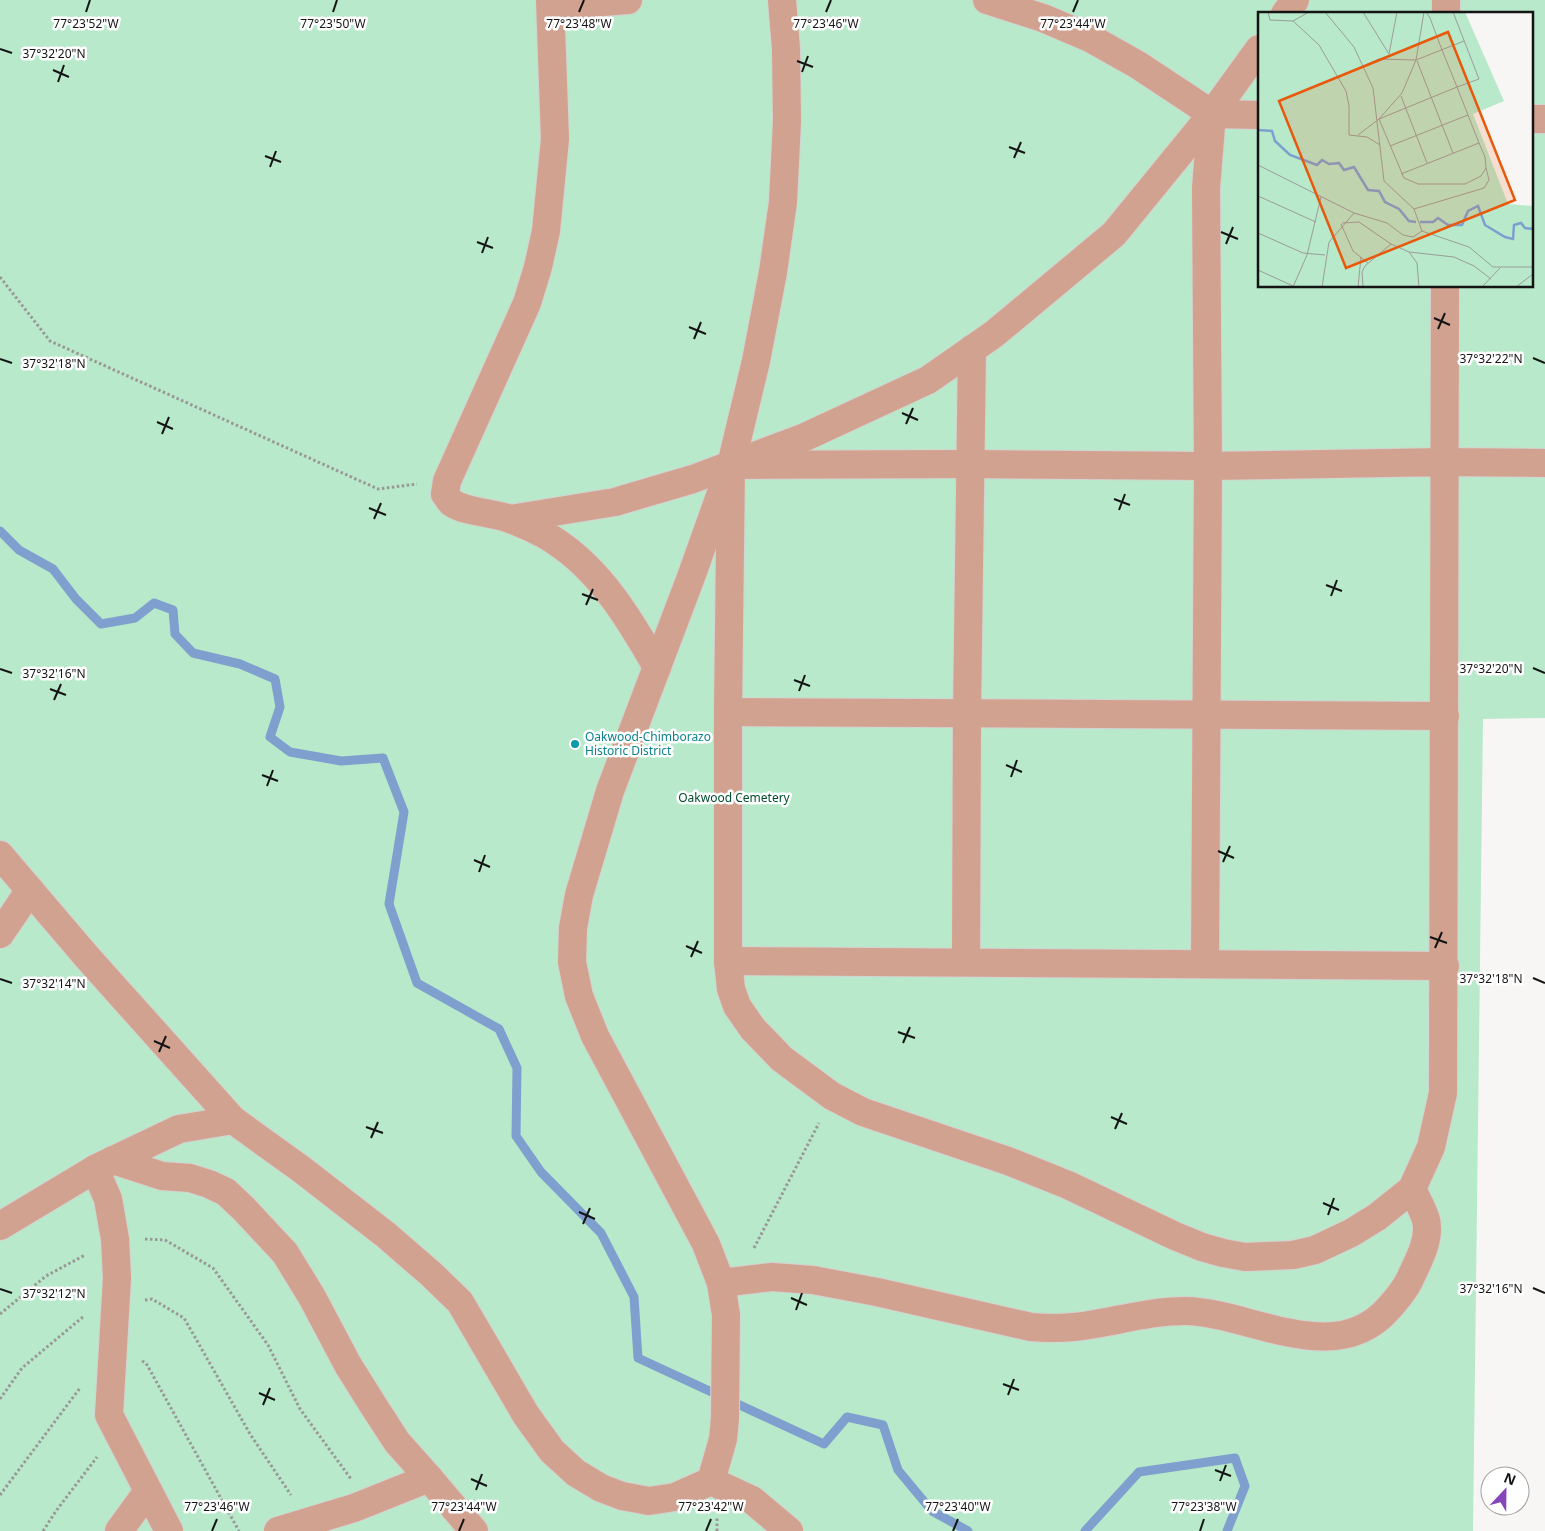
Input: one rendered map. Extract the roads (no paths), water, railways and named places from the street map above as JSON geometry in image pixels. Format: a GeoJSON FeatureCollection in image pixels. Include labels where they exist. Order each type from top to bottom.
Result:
{"type":"FeatureCollection","features":[{"type":"Feature","properties":{"kind":"lane"},"geometry":{"type":"LineString","coordinates":[[628,0],[551,3],[555,139],[546,231],[527,303],[447,481],[445,494],[451,502],[463,508],[510,518],[554,540],[583,563],[611,594],[657,667]]}},
{"type":"Feature","properties":{"kind":"lane"},"geometry":{"type":"LineString","coordinates":[[711,1481],[724,1438],[726,1315],[721,1283],[706,1244],[595,1036],[579,996],[572,962],[573,928],[579,895],[610,791],[732,465],[756,360],[773,272],[783,202],[787,121],[786,49],[782,0]]}},
{"type":"Feature","properties":{"kind":"lane"},"geometry":{"type":"LineString","coordinates":[[1286,12],[1295,0]]}},
{"type":"Feature","properties":{"kind":"lane"},"geometry":{"type":"LineString","coordinates":[[1001,2],[1090,38],[1138,65],[1212,114],[1258,115]]}},
{"type":"Feature","properties":{"kind":"lane"},"geometry":{"type":"LineString","coordinates":[[510,518],[615,502],[694,479],[805,437],[928,380],[994,334],[1114,234],[1212,114],[1258,50]]}},
{"type":"Feature","properties":{"kind":"lane"},"geometry":{"type":"LineString","coordinates":[[1205,963],[1208,466],[1206,188],[1212,114]]}},
{"type":"Feature","properties":{"kind":"lane"},"geometry":{"type":"LineString","coordinates":[[1532,119],[1545,119]]}},
{"type":"Feature","properties":{"kind":"lane"},"geometry":{"type":"LineString","coordinates":[[732,465],[728,712],[728,961],[732,989],[737,1006],[753,1029],[782,1059],[832,1096],[863,1112],[1008,1161],[1202,1247],[1245,1257],[1293,1255],[1315,1250],[1351,1234],[1377,1217],[1412,1189],[1431,1147],[1443,1093],[1445,966],[1445,288]]}},
{"type":"Feature","properties":{"kind":"lane"},"geometry":{"type":"LineString","coordinates":[[966,962],[972,349]]}},
{"type":"Feature","properties":{"kind":"lane"},"geometry":{"type":"LineString","coordinates":[[732,465],[971,464],[1208,466],[1445,462],[1545,463]]}},
{"type":"Feature","properties":{"kind":"lane"},"geometry":{"type":"LineString","coordinates":[[728,712],[1444,716]]}},
{"type":"Feature","properties":{"kind":"lane"},"geometry":{"type":"LineString","coordinates":[[0,855],[233,1120],[301,1169],[386,1235],[460,1302],[526,1415],[552,1451],[576,1473],[601,1488],[649,1500],[674,1497],[711,1481],[752,1500],[789,1531]]}},
{"type":"Feature","properties":{"kind":"lane"},"geometry":{"type":"LineString","coordinates":[[0,934],[30,890]]}},
{"type":"Feature","properties":{"kind":"lane"},"geometry":{"type":"LineString","coordinates":[[728,961],[1445,966]]}},
{"type":"Feature","properties":{"kind":"lane"},"geometry":{"type":"LineString","coordinates":[[0,1226],[104,1165],[179,1129],[233,1120]]}},
{"type":"Feature","properties":{"kind":"lane"},"geometry":{"type":"LineString","coordinates":[[104,1165],[115,1239],[117,1278],[109,1414],[169,1531]]}},
{"type":"Feature","properties":{"kind":"lane"},"geometry":{"type":"LineString","coordinates":[[104,1165],[162,1176],[190,1178],[226,1192],[244,1209],[285,1253],[312,1297],[348,1365],[397,1442],[474,1531]]}},
{"type":"Feature","properties":{"kind":"lane"},"geometry":{"type":"LineString","coordinates":[[721,1283],[772,1277],[813,1280],[877,1292],[1031,1328],[1056,1329],[1093,1325],[1156,1312],[1187,1311],[1215,1315],[1256,1326],[1312,1337],[1337,1336],[1357,1331],[1379,1319],[1404,1290],[1425,1241],[1426,1220],[1412,1189]]}},
{"type":"Feature","properties":{"kind":"lane"},"geometry":{"type":"LineString","coordinates":[[278,1531],[368,1503],[429,1478]]}},
{"type":"Feature","properties":{"kind":"lane"},"geometry":{"type":"LineString","coordinates":[[119,1531],[148,1491]]}},
{"type":"Feature","properties":{"kind":"waterway"},"geometry":{"type":"LineString","coordinates":[[0,531],[19,550],[53,569],[76,599],[101,624],[135,618],[154,603],[173,610],[175,634],[193,653],[240,664],[275,679],[280,707],[270,737],[290,752],[341,761],[383,758],[404,812],[389,904],[417,983],[499,1029],[517,1068],[516,1136],[541,1172],[601,1233],[634,1297],[638,1358],[824,1444],[847,1417],[883,1425],[898,1470],[932,1511],[968,1531]]}},
{"type":"Feature","properties":{"kind":"waterway"},"geometry":{"type":"LineString","coordinates":[[1085,1531],[1139,1472],[1235,1458],[1245,1486],[1227,1531]]}},
{"type":"Feature","properties":{"kind":"place","name":"Oakwood-Chimborazo Historic District"},"geometry":{"type":"Point","coordinates":[575,744]}},
{"type":"Feature","properties":{"kind":"park label","name":"Oakwood Cemetery"},"geometry":{"type":"Point","coordinates":[734,798]}}]}
